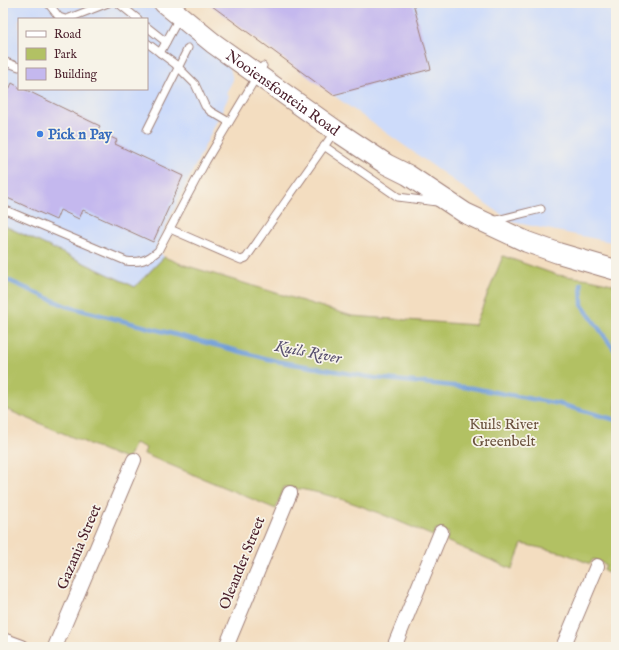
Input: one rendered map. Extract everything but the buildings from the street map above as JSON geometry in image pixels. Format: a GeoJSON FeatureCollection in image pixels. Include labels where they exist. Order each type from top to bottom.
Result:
{"type":"FeatureCollection","features":[{"type":"Feature","properties":{"kind":"street","name":"Nooiensfontein Road"},"geometry":{"type":"LineString","coordinates":[[164,3],[182,10],[216,32],[260,71],[329,138],[408,174]]}},
{"type":"Feature","properties":{"kind":"street","name":"Nooiensfontein Road"},"geometry":{"type":"LineString","coordinates":[[260,71],[339,118],[389,156],[408,174],[450,203],[484,223],[527,242],[616,270]]}},
{"type":"Feature","properties":{"kind":"street","name":"Gazania Street"},"geometry":{"type":"LineString","coordinates":[[55,647],[134,460]]}},
{"type":"Feature","properties":{"kind":"street","name":"Oleander Street"},"geometry":{"type":"LineString","coordinates":[[226,647],[290,493]]}},
{"type":"Feature","properties":{"kind":"street"},"geometry":{"type":"LineString","coordinates":[[394,647],[441,532]]}},
{"type":"Feature","properties":{"kind":"street"},"geometry":{"type":"LineString","coordinates":[[563,647],[597,566]]}},
{"type":"Feature","properties":{"kind":"street"},"geometry":{"type":"LineString","coordinates":[[3,640],[22,647]]}},
{"type":"Feature","properties":{"kind":"lane"},"geometry":{"type":"LineString","coordinates":[[48,3],[59,17],[62,18]]}},
{"type":"Feature","properties":{"kind":"lane"},"geometry":{"type":"LineString","coordinates":[[69,18],[108,3]]}},
{"type":"Feature","properties":{"kind":"lane"},"geometry":{"type":"LineString","coordinates":[[118,3],[137,18]]}},
{"type":"Feature","properties":{"kind":"lane"},"geometry":{"type":"LineString","coordinates":[[160,53],[182,10]]}},
{"type":"Feature","properties":{"kind":"lane"},"geometry":{"type":"LineString","coordinates":[[148,28],[166,42]]}},
{"type":"Feature","properties":{"kind":"lane"},"geometry":{"type":"LineString","coordinates":[[148,44],[178,67],[195,84],[205,106],[210,112],[229,122]]}},
{"type":"Feature","properties":{"kind":"lane"},"geometry":{"type":"LineString","coordinates":[[147,130],[188,48]]}},
{"type":"Feature","properties":{"kind":"lane"},"geometry":{"type":"LineString","coordinates":[[3,61],[18,68]]}},
{"type":"Feature","properties":{"kind":"lane"},"geometry":{"type":"LineString","coordinates":[[3,209],[126,261],[139,263],[150,258],[158,251],[206,160],[260,71]]}},
{"type":"Feature","properties":{"kind":"lane"},"geometry":{"type":"LineString","coordinates":[[170,229],[241,260],[246,258],[329,138],[398,197],[450,203]]}},
{"type":"Feature","properties":{"kind":"lane"},"geometry":{"type":"LineString","coordinates":[[484,223],[541,209]]}},
{"type":"Feature","properties":{"kind":"shaded area"},"geometry":{"type":"Polygon","coordinates":[[[3,3],[147,3],[229,64],[233,80],[226,93],[229,96],[156,247],[164,257],[135,287],[3,225],[3,3]]]}},
{"type":"Feature","properties":{"kind":"shaded area"},"geometry":{"type":"Polygon","coordinates":[[[209,3],[616,3],[616,243],[512,222],[333,95],[209,3]]]}},
{"type":"Feature","properties":{"kind":"green space","name":"Kuils River Greenbelt"},"geometry":{"type":"Polygon","coordinates":[[[3,225],[135,287],[164,257],[181,264],[352,316],[475,325],[503,256],[557,275],[590,279],[616,285],[616,575],[603,570],[606,565],[593,559],[590,564],[564,553],[522,544],[512,569],[446,541],[449,533],[436,529],[433,536],[342,499],[304,490],[284,487],[276,509],[144,454],[146,448],[135,443],[127,460],[3,408],[3,225]]]}},
{"type":"Feature","properties":{"kind":"waterway","name":"Kuils River"},"geometry":{"type":"LineString","coordinates":[[3,278],[66,306],[276,361],[375,378],[473,388],[559,404],[616,420]]}},
{"type":"Feature","properties":{"kind":"waterway"},"geometry":{"type":"LineString","coordinates":[[581,284],[582,305],[616,352]]}},
{"type":"Feature","properties":{"kind":"place","name":"Pick n Pay"},"geometry":{"type":"Point","coordinates":[40,134]}}]}
